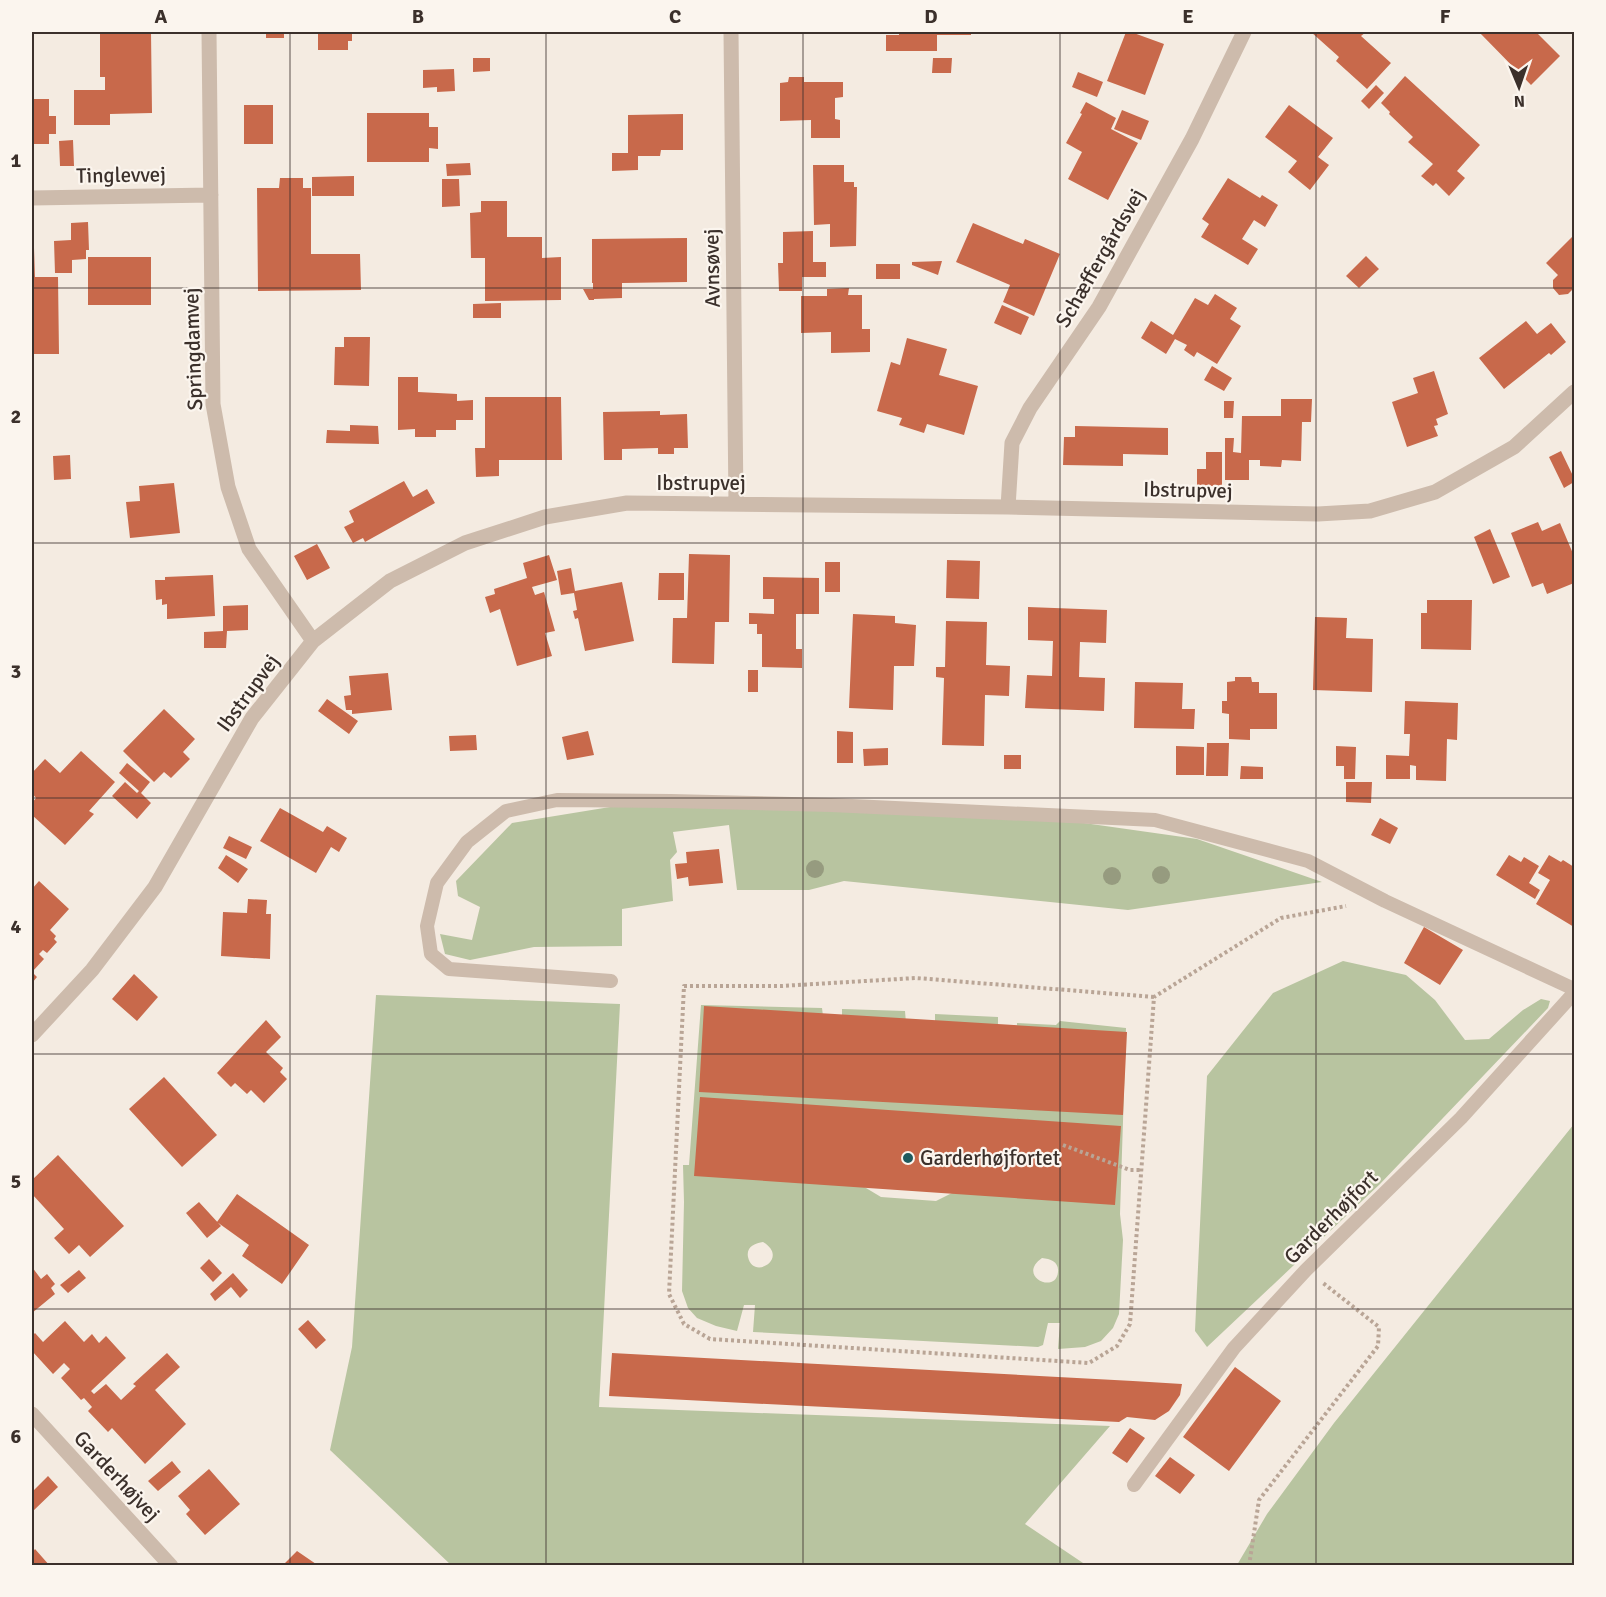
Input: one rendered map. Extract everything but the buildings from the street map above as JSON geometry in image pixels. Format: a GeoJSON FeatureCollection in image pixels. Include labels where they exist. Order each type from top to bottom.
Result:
{"type":"FeatureCollection","features":[{"type":"Feature","properties":{"kind":"street","name":"Springdamvej"},"geometry":{"type":"LineString","coordinates":[[209,32],[213,404],[228,487],[249,549],[313,641]]}},
{"type":"Feature","properties":{"kind":"street","name":"Avnsøvej"},"geometry":{"type":"LineString","coordinates":[[731,32],[736,504]]}},
{"type":"Feature","properties":{"kind":"street","name":"Schæffergårdsvej"},"geometry":{"type":"LineString","coordinates":[[1008,507],[1012,443],[1030,408],[1099,307],[1192,139],[1244,32]]}},
{"type":"Feature","properties":{"kind":"street","name":"Tinglevvej"},"geometry":{"type":"LineString","coordinates":[[32,198],[211,195]]}},
{"type":"Feature","properties":{"kind":"street","name":"Ibstrupvej"},"geometry":{"type":"LineString","coordinates":[[32,1035],[92,970],[155,887],[252,718],[313,641],[390,581],[465,543],[545,517],[627,503],[1008,507],[1318,514],[1370,512],[1435,492],[1514,447],[1575,392]]}},
{"type":"Feature","properties":{"kind":"street","name":"Garderhøjvej"},"geometry":{"type":"LineString","coordinates":[[32,1414],[171,1566]]}},
{"type":"Feature","properties":{"kind":"lane"},"geometry":{"type":"LineString","coordinates":[[611,981],[449,969],[431,954],[427,926],[437,883],[467,842],[506,811],[557,800],[831,805],[1155,820],[1308,861],[1385,901],[1575,991]]}},
{"type":"Feature","properties":{"kind":"lane","name":"Garderhøjfort"},"geometry":{"type":"LineString","coordinates":[[1134,1485],[1234,1348],[1306,1270],[1461,1119],[1575,991]]}},
{"type":"Feature","properties":{"kind":"path"},"geometry":{"type":"LineString","coordinates":[[1154,997],[1130,1324],[1117,1346],[1089,1363],[710,1339],[684,1324],[669,1294],[684,986],[781,986],[916,978],[1154,997],[1281,918],[1385,901]]}},
{"type":"Feature","properties":{"kind":"path"},"geometry":{"type":"LineString","coordinates":[[1063,1145],[1130,1170],[1142,1170]]}},
{"type":"Feature","properties":{"kind":"path"},"geometry":{"type":"LineString","coordinates":[[1249,1566],[1259,1500],[1378,1346],[1379,1327],[1306,1270]]}},
{"type":"Feature","properties":{"kind":"green space"},"geometry":{"type":"Polygon","coordinates":[[[722,805],[1084,823],[1197,839],[1322,882],[1128,910],[844,881],[809,890],[737,890],[729,825],[673,832],[677,852],[670,860],[673,901],[622,909],[622,946],[534,947],[470,960],[445,954],[440,934],[472,940],[480,907],[458,896],[456,881],[512,823],[610,807],[722,805]]]}},
{"type":"Feature","properties":{"kind":"green space"},"geometry":{"type":"Polygon","coordinates":[[[1343,961],[1406,975],[1435,1000],[1465,1040],[1489,1039],[1523,1010],[1541,999],[1550,1001],[1548,1008],[1380,1184],[1207,1347],[1195,1331],[1207,1076],[1273,993],[1343,961]]]}},
{"type":"Feature","properties":{"kind":"green space"},"geometry":{"type":"Polygon","coordinates":[[[376,995],[620,1004],[599,1407],[1110,1426],[1025,1524],[1086,1565],[451,1565],[330,1450],[352,1347],[376,995]]]}},
{"type":"Feature","properties":{"kind":"green space"},"geometry":{"type":"Polygon","coordinates":[[[701,1005],[822,1008],[823,1016],[842,1018],[842,1009],[905,1011],[906,1023],[935,1026],[935,1014],[998,1017],[998,1027],[1017,1029],[1017,1023],[1056,1025],[1060,1021],[1126,1028],[1120,1214],[1123,1240],[1119,1314],[1113,1328],[1101,1341],[1085,1347],[1058,1349],[1060,1323],[1048,1323],[1043,1345],[1038,1347],[753,1332],[755,1305],[744,1305],[737,1331],[697,1318],[688,1308],[682,1291],[683,1165],[689,1165],[701,1005]],[[841,1173],[881,1197],[936,1201],[976,1181],[841,1173]],[[763,1242],[754,1245],[748,1251],[751,1264],[762,1267],[768,1264],[773,1254],[770,1248],[763,1242]],[[1042,1258],[1033,1271],[1040,1280],[1051,1282],[1056,1279],[1058,1269],[1054,1262],[1042,1258]]]}},
{"type":"Feature","properties":{"kind":"green space"},"geometry":{"type":"Polygon","coordinates":[[[1574,1124],[1574,1565],[1237,1565],[1267,1514],[1334,1423],[1574,1124]]]}},
{"type":"Feature","properties":{"kind":"place","name":"Garderhøjfortet"},"geometry":{"type":"Point","coordinates":[908,1158]}}]}
